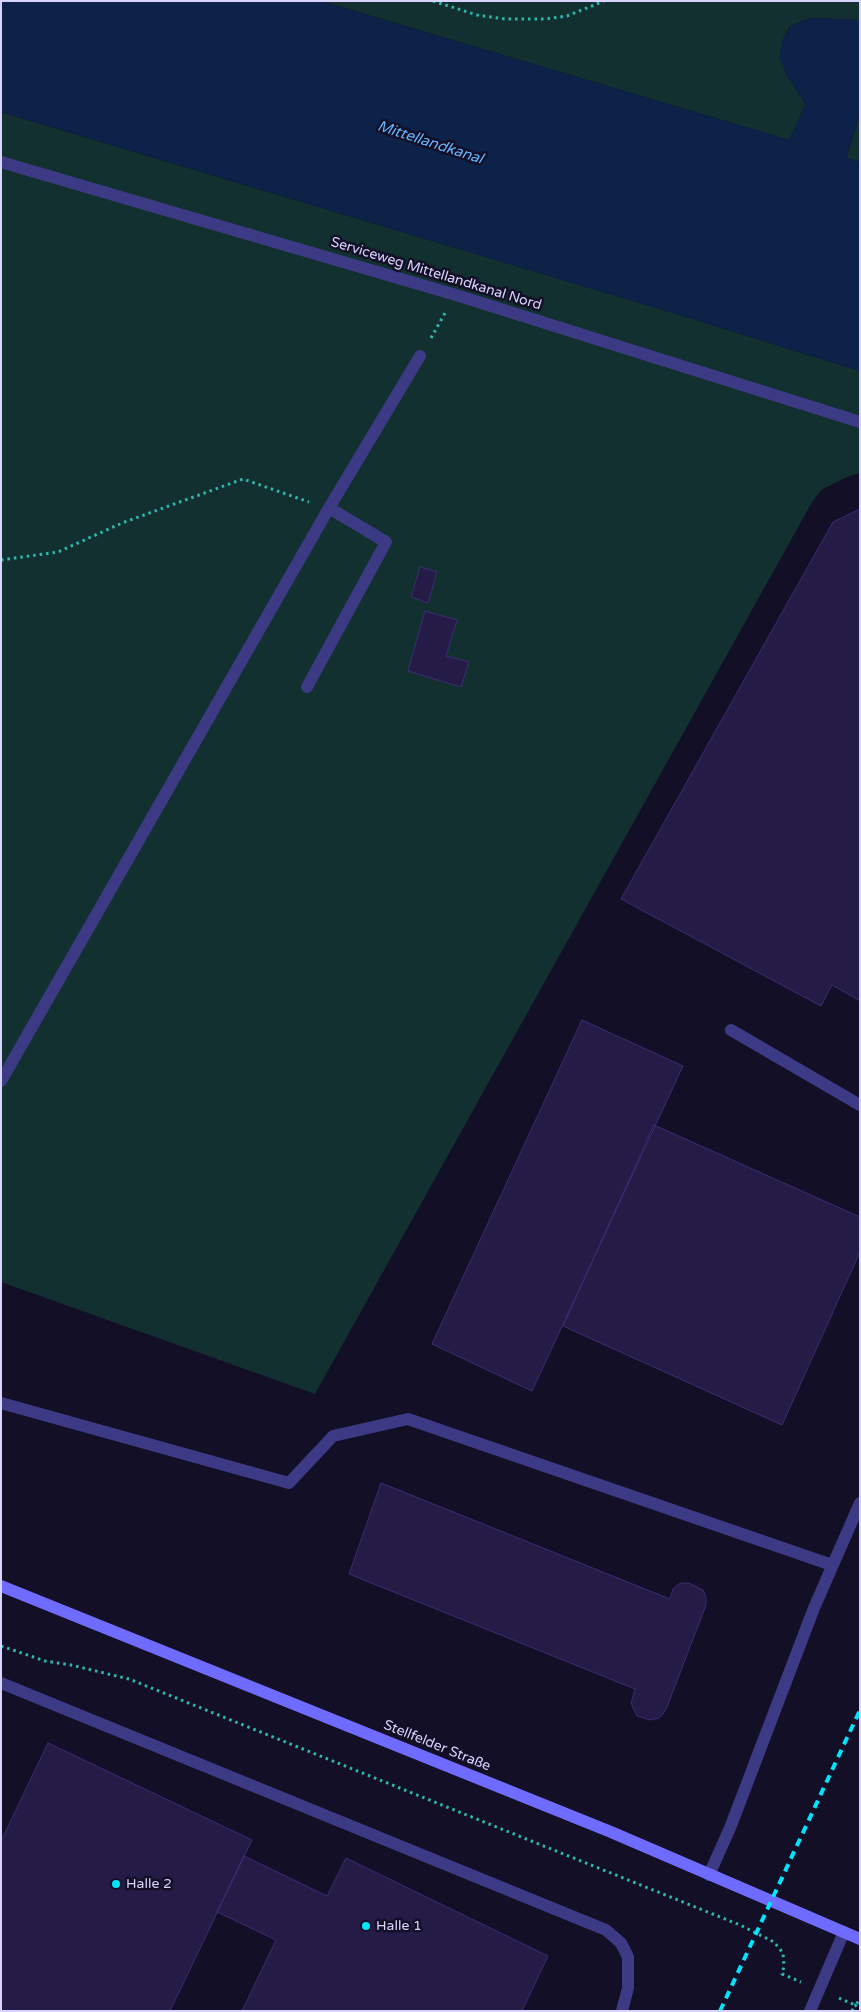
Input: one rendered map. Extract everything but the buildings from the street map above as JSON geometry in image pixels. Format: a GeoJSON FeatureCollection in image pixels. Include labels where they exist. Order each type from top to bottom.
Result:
{"type":"FeatureCollection","features":[{"type":"Feature","properties":{"kind":"street","name":"Serviceweg Mittellandkanal Nord"},"geometry":{"type":"LineString","coordinates":[[1,162],[456,295],[860,422]]}},
{"type":"Feature","properties":{"kind":"street"},"geometry":{"type":"LineString","coordinates":[[1,1081],[329,508],[420,356]]}},
{"type":"Feature","properties":{"kind":"street"},"geometry":{"type":"LineString","coordinates":[[307,687],[386,542],[329,508]]}},
{"type":"Feature","properties":{"kind":"street"},"geometry":{"type":"LineString","coordinates":[[731,1030],[860,1105]]}},
{"type":"Feature","properties":{"kind":"street"},"geometry":{"type":"LineString","coordinates":[[1,1403],[290,1483],[333,1436],[408,1419],[832,1565]]}},
{"type":"Feature","properties":{"kind":"street"},"geometry":{"type":"LineString","coordinates":[[709,1875],[730,1828],[814,1608],[860,1503]]}},
{"type":"Feature","properties":{"kind":"street","name":"Stellfelder Straße"},"geometry":{"type":"LineString","coordinates":[[1,1586],[602,1828],[860,1938]]}},
{"type":"Feature","properties":{"kind":"street"},"geometry":{"type":"LineString","coordinates":[[1,1683],[606,1930],[621,1943],[628,1957],[628,1988],[622,2011]]}},
{"type":"Feature","properties":{"kind":"street"},"geometry":{"type":"LineString","coordinates":[[810,2011],[844,1932]]}},
{"type":"Feature","properties":{"kind":"path"},"geometry":{"type":"LineString","coordinates":[[434,1],[477,15],[505,19],[545,19],[566,16],[604,1]]}},
{"type":"Feature","properties":{"kind":"path"},"geometry":{"type":"LineString","coordinates":[[420,356],[456,295]]}},
{"type":"Feature","properties":{"kind":"path"},"geometry":{"type":"LineString","coordinates":[[1,560],[58,552],[122,523],[243,479],[329,508]]}},
{"type":"Feature","properties":{"kind":"path"},"geometry":{"type":"LineString","coordinates":[[1,1646],[45,1661],[71,1665],[129,1679],[740,1926],[774,1942],[783,1953],[784,1966],[782,1974],[819,1990]]}},
{"type":"Feature","properties":{"kind":"path"},"geometry":{"type":"LineString","coordinates":[[852,2011],[855,2005],[860,2009]]}},
{"type":"Feature","properties":{"kind":"green space"},"geometry":{"type":"Polygon","coordinates":[[[321,1],[860,1],[860,20],[810,18],[790,26],[783,39],[787,76],[806,104],[789,140],[321,1]]]}},
{"type":"Feature","properties":{"kind":"green space"},"geometry":{"type":"Polygon","coordinates":[[[1,112],[680,315],[860,371],[860,473],[847,477],[821,490],[811,504],[315,1394],[1,1282],[1,112]]]}},
{"type":"Feature","properties":{"kind":"green space"},"geometry":{"type":"Polygon","coordinates":[[[860,115],[860,162],[846,158],[860,115]]]}},
{"type":"Feature","properties":{"kind":"water","name":"Mittellandkanal"},"geometry":{"type":"Polygon","coordinates":[[[1,1],[321,1],[789,140],[806,104],[787,76],[779,56],[783,39],[791,26],[810,18],[860,20],[860,115],[846,157],[860,162],[860,371],[680,315],[1,112],[1,1]]]}},
{"type":"Feature","properties":{"kind":"railway"},"geometry":{"type":"LineString","coordinates":[[720,2011],[860,1710]]}},
{"type":"Feature","properties":{"kind":"place","name":"Halle 2"},"geometry":{"type":"Point","coordinates":[116,1884]}},
{"type":"Feature","properties":{"kind":"place","name":"Halle 1"},"geometry":{"type":"Point","coordinates":[366,1926]}}]}
